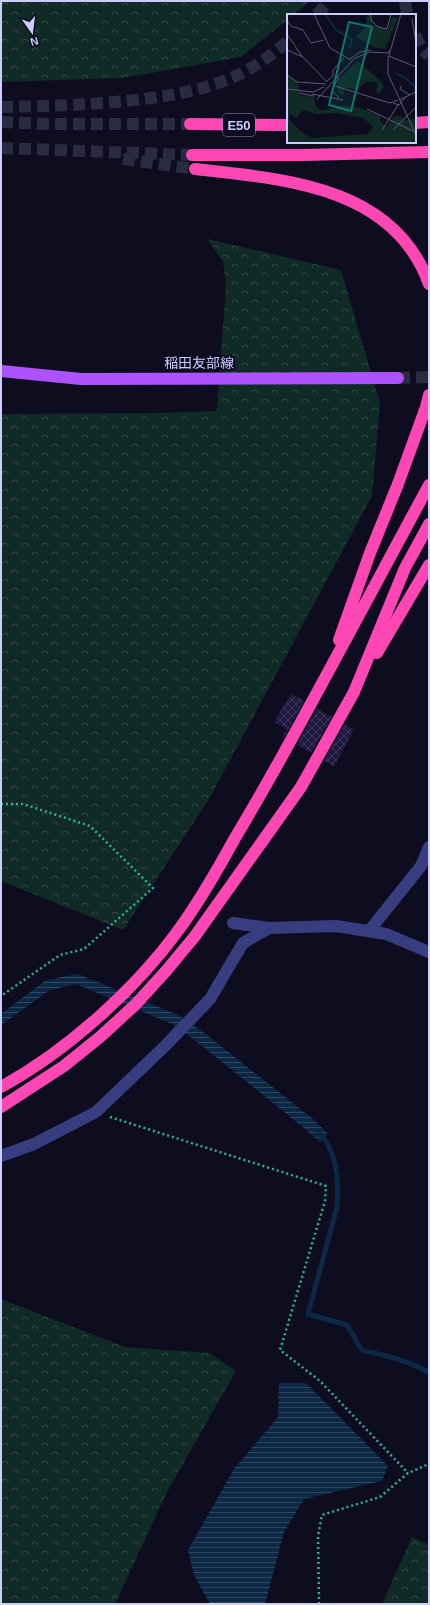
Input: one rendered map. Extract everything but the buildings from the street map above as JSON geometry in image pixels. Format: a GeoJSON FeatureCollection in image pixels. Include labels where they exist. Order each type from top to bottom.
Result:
{"type":"FeatureCollection","features":[{"type":"Feature","properties":{"kind":"highway"},"geometry":{"type":"LineString","coordinates":[[416,123],[429,122]]}},
{"type":"Feature","properties":{"kind":"highway","name":"E50"},"geometry":{"type":"LineString","coordinates":[[190,124],[287,125]]}},
{"type":"Feature","properties":{"kind":"highway","name":"E50"},"geometry":{"type":"LineString","coordinates":[[192,155],[303,155],[429,152]]}},
{"type":"Feature","properties":{"kind":"highway"},"geometry":{"type":"LineString","coordinates":[[195,169],[308,185],[354,201],[384,220],[407,242],[423,268],[429,284]]}},
{"type":"Feature","properties":{"kind":"highway"},"geometry":{"type":"LineString","coordinates":[[326,679],[370,553],[400,477],[429,395]]}},
{"type":"Feature","properties":{"kind":"highway"},"geometry":{"type":"LineString","coordinates":[[1,1087],[52,1054],[90,1024],[122,995],[180,929],[208,885],[326,679],[429,485]]}},
{"type":"Feature","properties":{"kind":"highway"},"geometry":{"type":"LineString","coordinates":[[354,692],[405,568],[429,524]]}},
{"type":"Feature","properties":{"kind":"highway"},"geometry":{"type":"LineString","coordinates":[[1,1106],[64,1066],[100,1037],[135,1005],[195,936],[301,787],[354,692],[429,565]]}},
{"type":"Feature","properties":{"kind":"main road","name":"稲田友部線"},"geometry":{"type":"LineString","coordinates":[[1,371],[81,379],[398,378]]}},
{"type":"Feature","properties":{"kind":"street"},"geometry":{"type":"LineString","coordinates":[[369,931],[421,866],[429,847]]}},
{"type":"Feature","properties":{"kind":"street"},"geometry":{"type":"LineString","coordinates":[[234,923],[269,928],[336,926],[386,934],[429,952]]}},
{"type":"Feature","properties":{"kind":"street"},"geometry":{"type":"LineString","coordinates":[[1,1156],[34,1144],[96,1112],[166,1045],[210,998],[243,943],[269,928]]}},
{"type":"Feature","properties":{"kind":"path"},"geometry":{"type":"LineString","coordinates":[[1,804],[22,804],[90,826],[153,888],[84,949],[60,955],[1,996]]}},
{"type":"Feature","properties":{"kind":"path"},"geometry":{"type":"LineString","coordinates":[[96,1112],[326,1186],[325,1201],[280,1350],[320,1381],[408,1473]]}},
{"type":"Feature","properties":{"kind":"path"},"geometry":{"type":"LineString","coordinates":[[319,1604],[318,1536],[322,1515],[380,1497],[408,1473],[429,1464]]}},
{"type":"Feature","properties":{"kind":"green space"},"geometry":{"type":"Polygon","coordinates":[[[1,1],[310,1],[294,14],[287,14],[287,20],[241,57],[123,78],[1,82],[1,1]]]}},
{"type":"Feature","properties":{"kind":"green space"},"geometry":{"type":"Polygon","coordinates":[[[207,239],[341,270],[380,403],[372,496],[209,799],[123,930],[1,881],[1,414],[217,411],[226,285],[223,262],[207,239]]]}},
{"type":"Feature","properties":{"kind":"green space"},"geometry":{"type":"Polygon","coordinates":[[[1,1299],[125,1347],[209,1353],[236,1371],[167,1492],[115,1604],[1,1604],[1,1299]]]}},
{"type":"Feature","properties":{"kind":"green space"},"geometry":{"type":"Polygon","coordinates":[[[412,1537],[429,1545],[429,1604],[382,1604],[412,1537]]]}},
{"type":"Feature","properties":{"kind":"water"},"geometry":{"type":"Polygon","coordinates":[[[78,974],[178,1015],[203,1032],[313,1119],[328,1134],[320,1142],[196,1041],[172,1024],[76,984],[50,990],[1,1025],[1,1014],[46,980],[78,974]]]}},
{"type":"Feature","properties":{"kind":"water"},"geometry":{"type":"Polygon","coordinates":[[[279,1383],[306,1383],[388,1466],[382,1481],[304,1499],[284,1532],[265,1604],[210,1604],[194,1575],[188,1550],[234,1469],[278,1417],[279,1383]]]}},
{"type":"Feature","properties":{"kind":"waterway"},"geometry":{"type":"LineString","coordinates":[[319,1133],[330,1149],[334,1158],[338,1188],[337,1207],[308,1314],[347,1325],[361,1349],[365,1351],[398,1359],[429,1372]]}},
{"type":"Feature","properties":{"kind":"tunnel"},"geometry":{"type":"LineString","coordinates":[[318,14],[329,1]]}},
{"type":"Feature","properties":{"kind":"tunnel"},"geometry":{"type":"LineString","coordinates":[[405,1],[407,14]]}},
{"type":"Feature","properties":{"kind":"tunnel"},"geometry":{"type":"LineString","coordinates":[[416,37],[421,47],[429,56]]}},
{"type":"Feature","properties":{"kind":"tunnel"},"geometry":{"type":"LineString","coordinates":[[1,107],[108,103],[192,91],[238,75],[264,60],[287,42]]}},
{"type":"Feature","properties":{"kind":"tunnel"},"geometry":{"type":"LineString","coordinates":[[1,122],[47,124],[190,124]]}},
{"type":"Feature","properties":{"kind":"tunnel"},"geometry":{"type":"LineString","coordinates":[[1,148],[192,155]]}},
{"type":"Feature","properties":{"kind":"tunnel"},"geometry":{"type":"LineString","coordinates":[[123,159],[195,169]]}},
{"type":"Feature","properties":{"kind":"tunnel"},"geometry":{"type":"LineString","coordinates":[[398,378],[429,377]]}}]}
